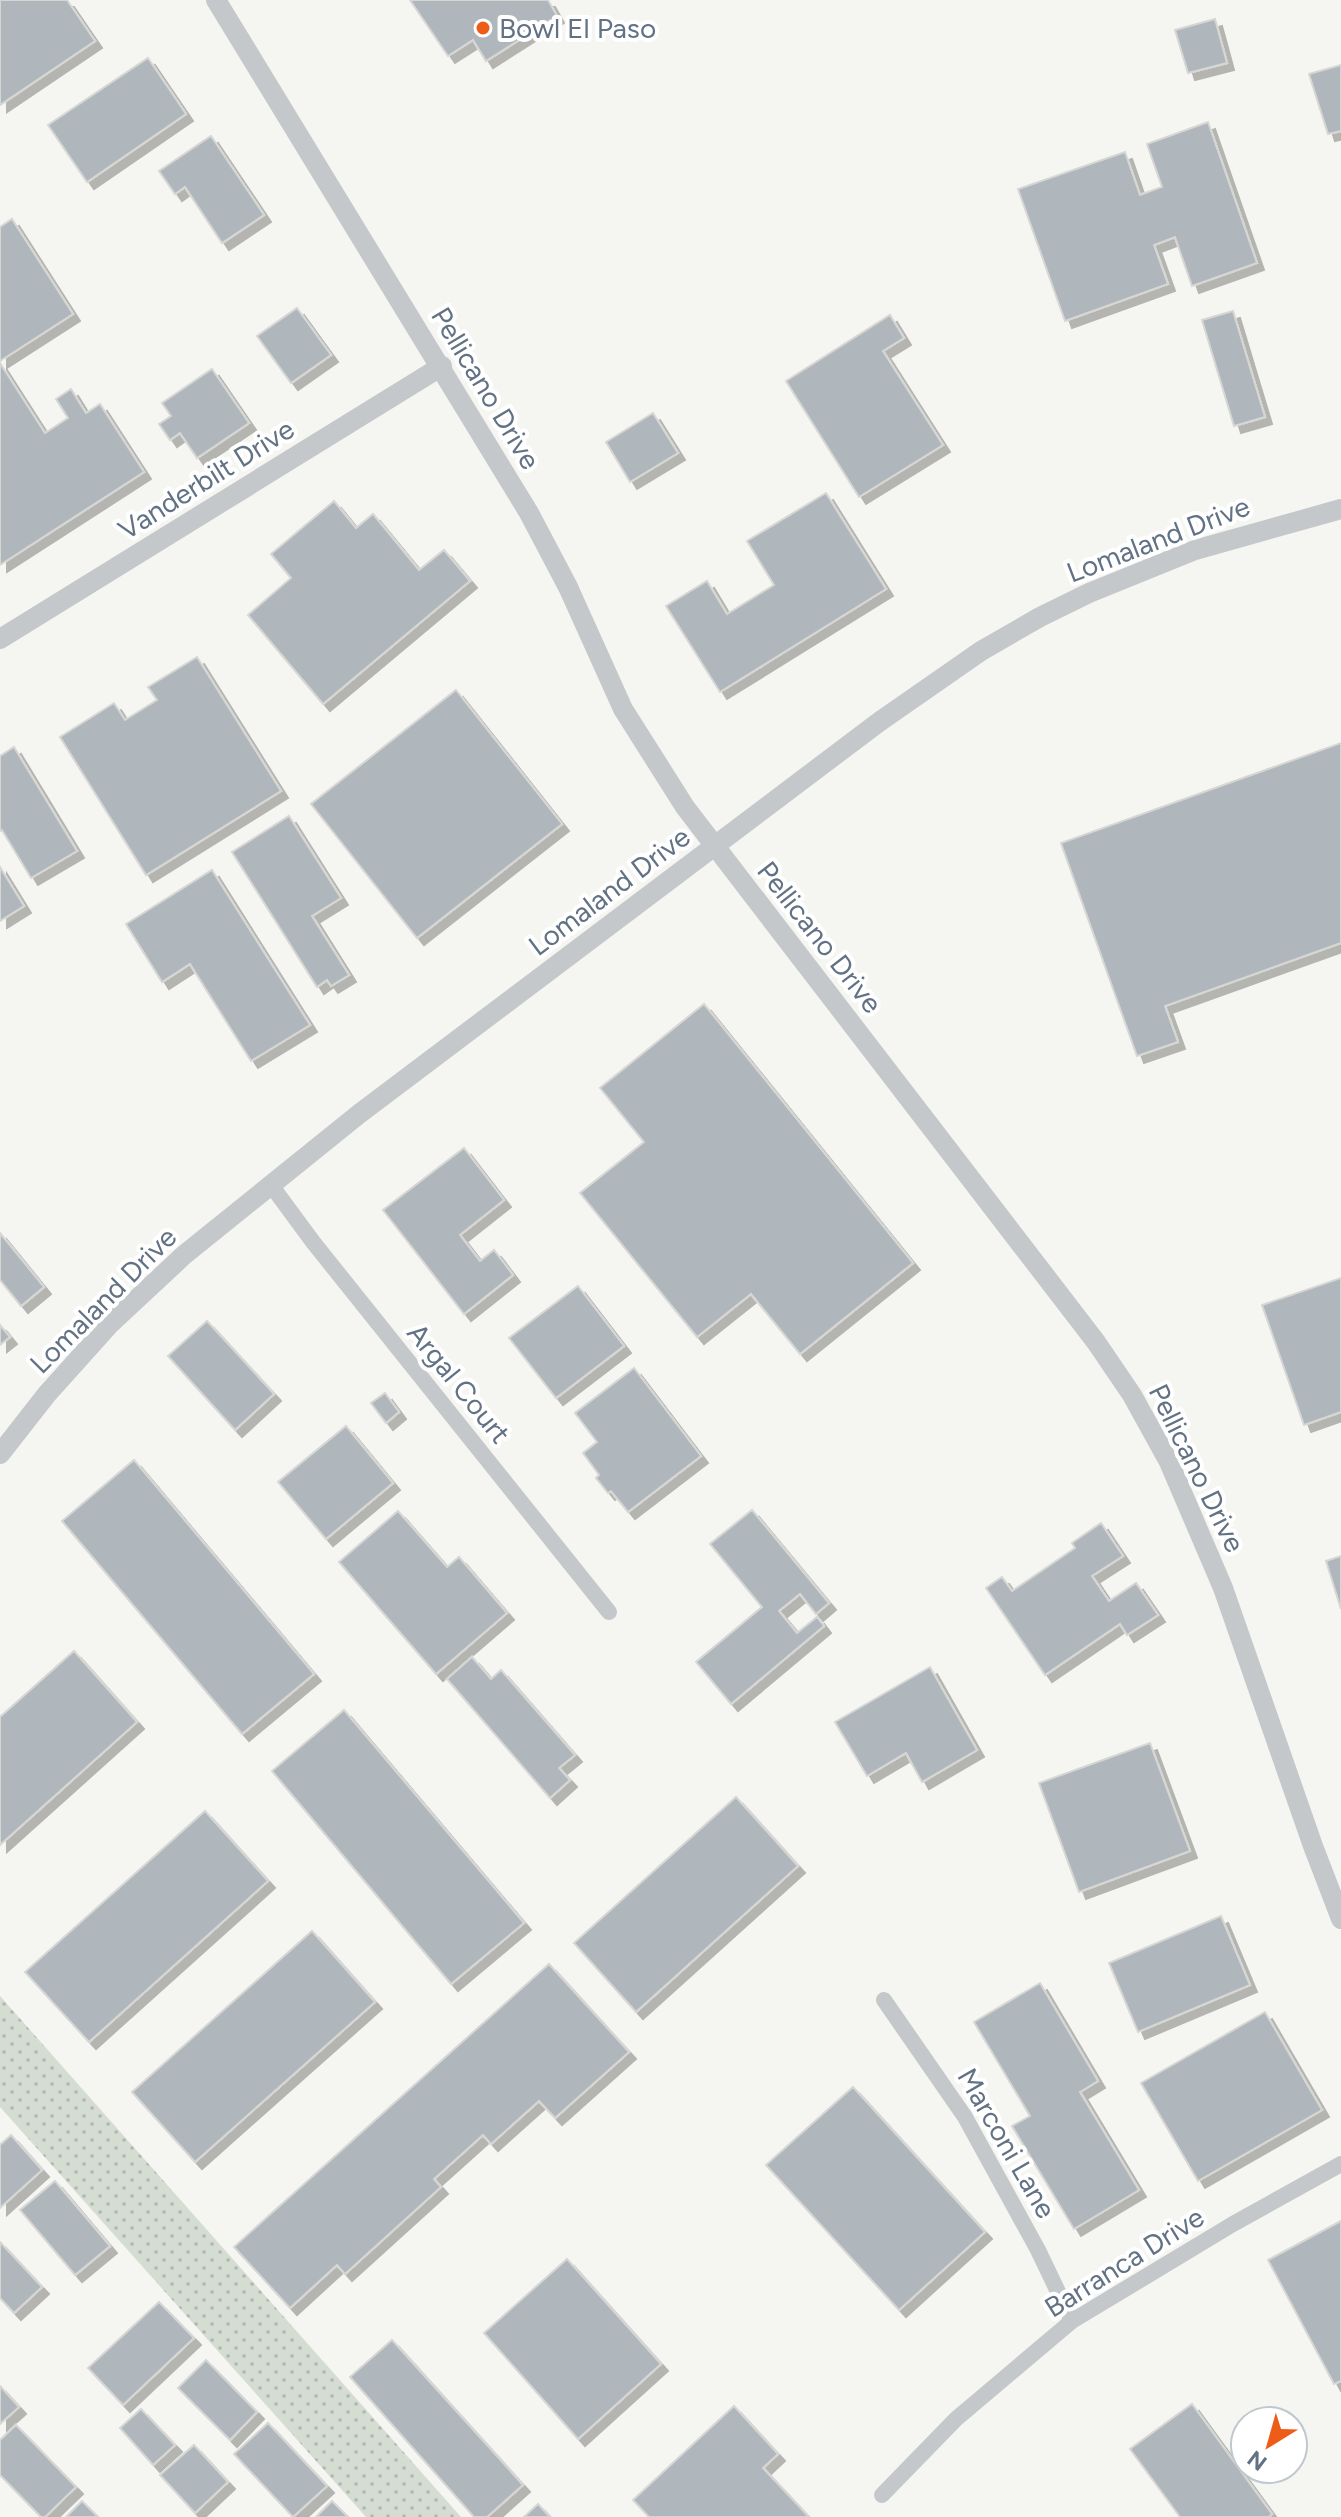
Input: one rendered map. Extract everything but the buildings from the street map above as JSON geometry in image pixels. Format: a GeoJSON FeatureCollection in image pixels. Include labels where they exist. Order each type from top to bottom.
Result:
{"type":"FeatureCollection","features":[{"type":"Feature","properties":{"kind":"street","name":"Pellicano Drive"},"geometry":{"type":"LineString","coordinates":[[216,0],[529,513],[568,587],[623,709],[685,807],[1051,1283],[1132,1395],[1169,1462],[1219,1578],[1341,1919]]}},
{"type":"Feature","properties":{"kind":"street","name":"Vanderbilt Drive"},"geometry":{"type":"LineString","coordinates":[[0,639],[442,366]]}},
{"type":"Feature","properties":{"kind":"street","name":"Lomaland Drive"},"geometry":{"type":"LineString","coordinates":[[0,1454],[47,1394],[109,1325],[184,1255],[359,1114],[877,723],[981,651],[1089,593],[1195,550],[1341,509]]}},
{"type":"Feature","properties":{"kind":"street","name":"Argal Court"},"geometry":{"type":"LineString","coordinates":[[271,1185],[339,1276],[609,1612]]}},
{"type":"Feature","properties":{"kind":"street","name":"Marconi Lane"},"geometry":{"type":"LineString","coordinates":[[884,2000],[965,2117],[1024,2223],[1072,2321]]}},
{"type":"Feature","properties":{"kind":"street","name":"Barranca Drive"},"geometry":{"type":"LineString","coordinates":[[882,2495],[956,2419],[1072,2321],[1233,2224],[1341,2164]]}},
{"type":"Feature","properties":{"kind":"shaded area"},"geometry":{"type":"Polygon","coordinates":[[[0,1996],[461,2517],[366,2517],[0,2107],[0,1996]]]}},
{"type":"Feature","properties":{"kind":"place","name":"Bowl El Paso"},"geometry":{"type":"Point","coordinates":[483,28]}}]}
